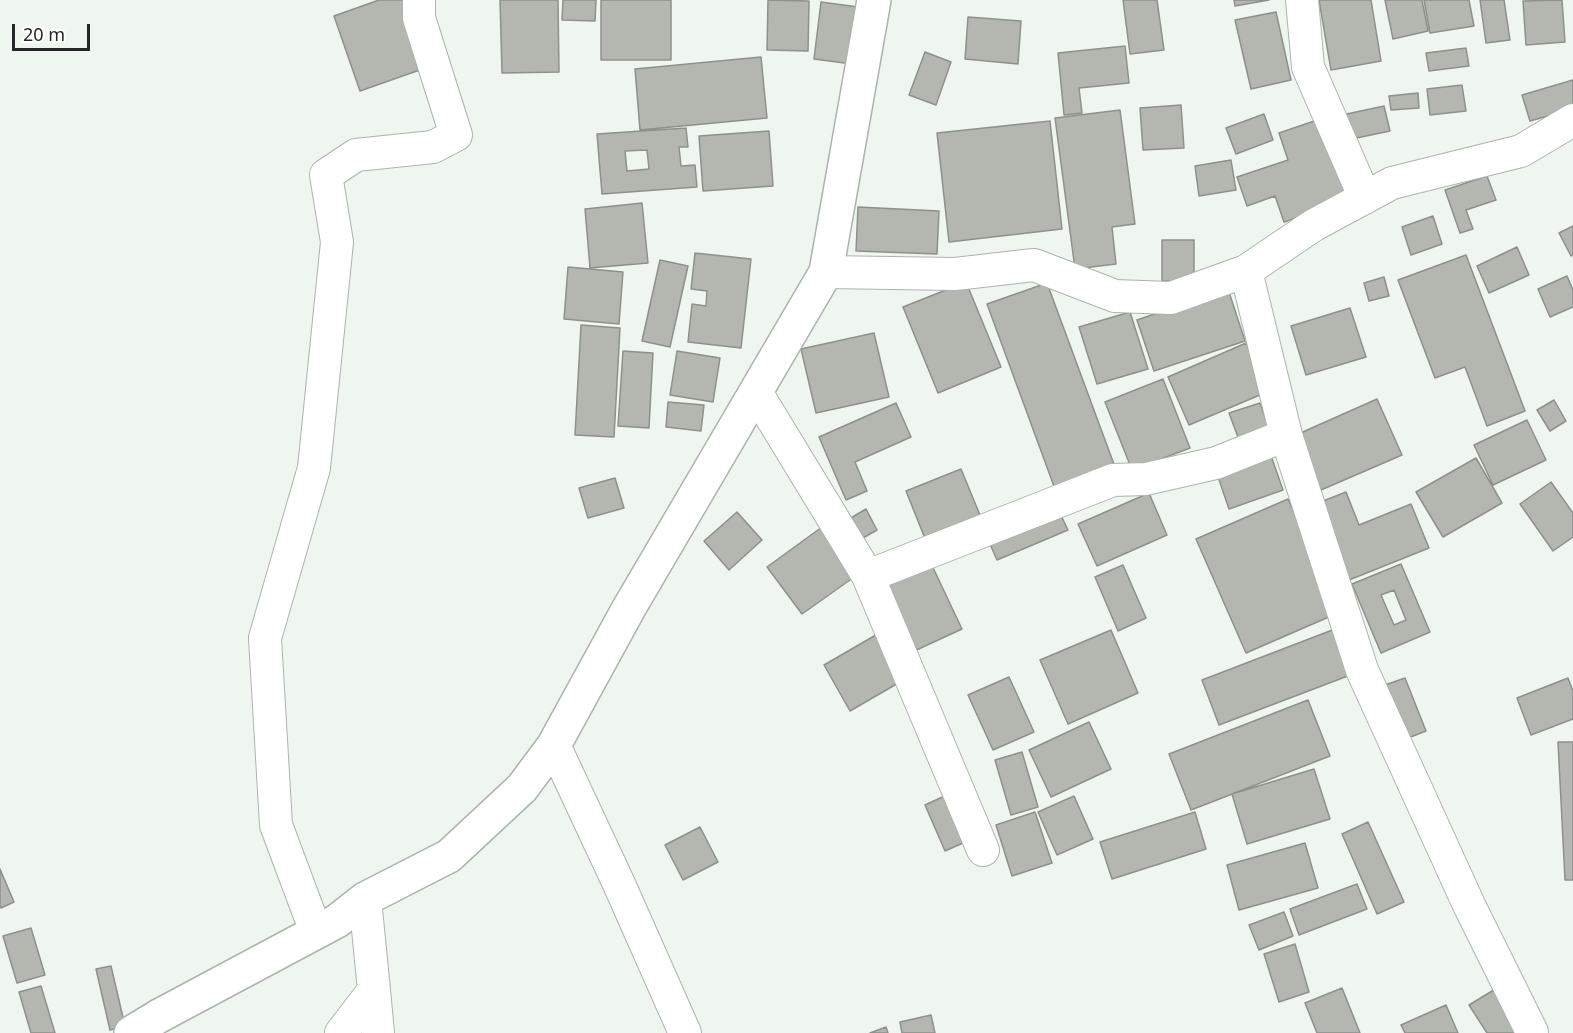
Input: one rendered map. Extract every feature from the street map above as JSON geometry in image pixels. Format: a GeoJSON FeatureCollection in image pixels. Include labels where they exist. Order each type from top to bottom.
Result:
{"type":"FeatureCollection","features":[{"type":"Feature","properties":{"kind":"street"},"geometry":{"type":"LineString","coordinates":[[316,932],[276,825],[265,638],[314,468],[337,242],[326,175],[356,155],[433,147],[456,135],[419,18],[418,0]]}},
{"type":"Feature","properties":{"kind":"street"},"geometry":{"type":"LineString","coordinates":[[131,1033],[337,921],[365,899],[449,856],[522,788],[554,745],[629,608],[826,272],[874,0]]}},
{"type":"Feature","properties":{"kind":"street"},"geometry":{"type":"LineString","coordinates":[[1302,0],[1308,67],[1365,198]]}},
{"type":"Feature","properties":{"kind":"street"},"geometry":{"type":"LineString","coordinates":[[826,272],[955,274],[1034,265],[1115,296],[1171,298],[1246,271],[1314,225],[1392,183],[1521,151],[1573,120]]}},
{"type":"Feature","properties":{"kind":"street"},"geometry":{"type":"LineString","coordinates":[[1246,271],[1286,435],[1362,670],[1464,894],[1532,1032],[1530,1033]]}},
{"type":"Feature","properties":{"kind":"street"},"geometry":{"type":"LineString","coordinates":[[756,392],[868,576],[983,850]]}},
{"type":"Feature","properties":{"kind":"street"},"geometry":{"type":"LineString","coordinates":[[868,576],[1113,480],[1146,479],[1216,462],[1286,435]]}},
{"type":"Feature","properties":{"kind":"street"},"geometry":{"type":"LineString","coordinates":[[554,745],[685,1033]]}},
{"type":"Feature","properties":{"kind":"street"},"geometry":{"type":"LineString","coordinates":[[365,899],[378,1033]]}},
{"type":"Feature","properties":{"kind":"street"},"geometry":{"type":"LineString","coordinates":[[341,1033],[374,990]]}},
{"type":"Feature","properties":{"kind":"building"},"geometry":{"type":"Polygon","coordinates":[[[379,0],[408,0],[431,66],[360,91],[334,16],[379,0]]]}},
{"type":"Feature","properties":{"kind":"building"},"geometry":{"type":"Polygon","coordinates":[[[500,0],[558,0],[559,72],[502,73],[500,0]]]}},
{"type":"Feature","properties":{"kind":"building"},"geometry":{"type":"Polygon","coordinates":[[[563,0],[596,0],[595,21],[562,20],[563,0]]]}},
{"type":"Feature","properties":{"kind":"building"},"geometry":{"type":"Polygon","coordinates":[[[601,0],[671,0],[671,60],[601,60],[601,0]]]}},
{"type":"Feature","properties":{"kind":"building"},"geometry":{"type":"Polygon","coordinates":[[[768,0],[809,1],[808,51],[767,50],[768,0]]]}},
{"type":"Feature","properties":{"kind":"building"},"geometry":{"type":"Polygon","coordinates":[[[1123,0],[1157,0],[1164,50],[1130,54],[1123,0]]]}},
{"type":"Feature","properties":{"kind":"building"},"geometry":{"type":"Polygon","coordinates":[[[1234,0],[1269,0],[1235,6],[1234,0]]]}},
{"type":"Feature","properties":{"kind":"building"},"geometry":{"type":"Polygon","coordinates":[[[1319,0],[1371,0],[1381,61],[1331,70],[1319,0]]]}},
{"type":"Feature","properties":{"kind":"building"},"geometry":{"type":"Polygon","coordinates":[[[1385,0],[1422,0],[1428,31],[1393,39],[1385,0]]]}},
{"type":"Feature","properties":{"kind":"building"},"geometry":{"type":"Polygon","coordinates":[[[1424,0],[1469,0],[1474,26],[1430,33],[1424,0]]]}},
{"type":"Feature","properties":{"kind":"building"},"geometry":{"type":"Polygon","coordinates":[[[1480,0],[1504,0],[1510,40],[1486,43],[1480,0]]]}},
{"type":"Feature","properties":{"kind":"building"},"geometry":{"type":"Polygon","coordinates":[[[1562,0],[1565,42],[1526,45],[1523,1],[1562,0]]]}},
{"type":"Feature","properties":{"kind":"building"},"geometry":{"type":"Polygon","coordinates":[[[821,2],[858,7],[852,64],[814,59],[821,2]]]}},
{"type":"Feature","properties":{"kind":"building"},"geometry":{"type":"Polygon","coordinates":[[[1276,12],[1291,80],[1251,89],[1235,20],[1276,12]]]}},
{"type":"Feature","properties":{"kind":"building"},"geometry":{"type":"Polygon","coordinates":[[[968,17],[1021,21],[1018,64],[965,59],[968,17]]]}},
{"type":"Feature","properties":{"kind":"building"},"geometry":{"type":"Polygon","coordinates":[[[1125,46],[1129,83],[1079,88],[1082,113],[1064,115],[1058,53],[1125,46]]]}},
{"type":"Feature","properties":{"kind":"building"},"geometry":{"type":"Polygon","coordinates":[[[1466,48],[1469,66],[1429,71],[1426,53],[1466,48]]]}},
{"type":"Feature","properties":{"kind":"building"},"geometry":{"type":"Polygon","coordinates":[[[925,52],[951,62],[936,105],[909,95],[925,52]]]}},
{"type":"Feature","properties":{"kind":"building"},"geometry":{"type":"Polygon","coordinates":[[[761,57],[767,118],[640,130],[635,69],[761,57]]]}},
{"type":"Feature","properties":{"kind":"building"},"geometry":{"type":"Polygon","coordinates":[[[1573,80],[1573,109],[1530,121],[1522,95],[1573,80]]]}},
{"type":"Feature","properties":{"kind":"building"},"geometry":{"type":"Polygon","coordinates":[[[1462,85],[1466,111],[1430,115],[1427,89],[1462,85]]]}},
{"type":"Feature","properties":{"kind":"building"},"geometry":{"type":"Polygon","coordinates":[[[1418,93],[1419,108],[1391,110],[1389,96],[1418,93]]]}},
{"type":"Feature","properties":{"kind":"building"},"geometry":{"type":"Polygon","coordinates":[[[1181,105],[1184,148],[1143,150],[1140,108],[1181,105]]]}},
{"type":"Feature","properties":{"kind":"building"},"geometry":{"type":"Polygon","coordinates":[[[1384,106],[1390,131],[1347,140],[1342,115],[1384,106]]]}},
{"type":"Feature","properties":{"kind":"building"},"geometry":{"type":"Polygon","coordinates":[[[1120,110],[1135,224],[1112,227],[1116,264],[1075,269],[1055,118],[1120,110]]]}},
{"type":"Feature","properties":{"kind":"building"},"geometry":{"type":"Polygon","coordinates":[[[1264,114],[1273,140],[1236,154],[1226,128],[1264,114]]]}},
{"type":"Feature","properties":{"kind":"building"},"geometry":{"type":"Polygon","coordinates":[[[1323,118],[1351,200],[1284,222],[1275,196],[1247,206],[1237,177],[1288,160],[1279,133],[1323,118]]]}},
{"type":"Feature","properties":{"kind":"building"},"geometry":{"type":"Polygon","coordinates":[[[1050,121],[1062,229],[949,242],[937,133],[1050,121]]]}},
{"type":"Feature","properties":{"kind":"building"},"geometry":{"type":"Polygon","coordinates":[[[686,128],[688,147],[679,147],[681,166],[695,165],[697,187],[602,194],[597,134],[686,128]],[[647,150],[625,151],[627,171],[649,169],[647,150]]]}},
{"type":"Feature","properties":{"kind":"building"},"geometry":{"type":"Polygon","coordinates":[[[769,131],[773,186],[703,191],[699,136],[769,131]]]}},
{"type":"Feature","properties":{"kind":"building"},"geometry":{"type":"Polygon","coordinates":[[[1231,160],[1236,190],[1199,196],[1195,166],[1231,160]]]}},
{"type":"Feature","properties":{"kind":"building"},"geometry":{"type":"Polygon","coordinates":[[[1487,176],[1496,200],[1466,210],[1473,229],[1460,233],[1445,190],[1487,176]]]}},
{"type":"Feature","properties":{"kind":"building"},"geometry":{"type":"Polygon","coordinates":[[[642,203],[648,263],[590,268],[585,209],[642,203]]]}},
{"type":"Feature","properties":{"kind":"building"},"geometry":{"type":"Polygon","coordinates":[[[858,207],[939,211],[937,254],[856,251],[858,207]]]}},
{"type":"Feature","properties":{"kind":"building"},"geometry":{"type":"Polygon","coordinates":[[[1433,216],[1442,244],[1411,255],[1402,227],[1433,216]]]}},
{"type":"Feature","properties":{"kind":"building"},"geometry":{"type":"Polygon","coordinates":[[[1573,226],[1573,255],[1571,256],[1559,233],[1573,226]]]}},
{"type":"Feature","properties":{"kind":"building"},"geometry":{"type":"Polygon","coordinates":[[[1162,240],[1194,240],[1194,281],[1162,281],[1162,240]]]}},
{"type":"Feature","properties":{"kind":"building"},"geometry":{"type":"Polygon","coordinates":[[[1517,247],[1529,275],[1489,293],[1477,266],[1517,247]]]}},
{"type":"Feature","properties":{"kind":"building"},"geometry":{"type":"Polygon","coordinates":[[[695,253],[751,259],[741,348],[688,342],[692,304],[706,306],[707,291],[691,289],[695,253]]]}},
{"type":"Feature","properties":{"kind":"building"},"geometry":{"type":"Polygon","coordinates":[[[1466,255],[1525,411],[1487,426],[1465,367],[1435,378],[1398,280],[1466,255]]]}},
{"type":"Feature","properties":{"kind":"building"},"geometry":{"type":"Polygon","coordinates":[[[660,260],[688,266],[670,347],[642,341],[660,260]]]}},
{"type":"Feature","properties":{"kind":"building"},"geometry":{"type":"Polygon","coordinates":[[[568,267],[623,272],[619,324],[564,319],[568,267]]]}},
{"type":"Feature","properties":{"kind":"building"},"geometry":{"type":"Polygon","coordinates":[[[1567,276],[1573,290],[1573,307],[1550,317],[1538,289],[1567,276]]]}},
{"type":"Feature","properties":{"kind":"building"},"geometry":{"type":"Polygon","coordinates":[[[1384,277],[1389,296],[1369,301],[1364,283],[1384,277]]]}},
{"type":"Feature","properties":{"kind":"building"},"geometry":{"type":"Polygon","coordinates":[[[966,282],[1001,367],[938,393],[903,307],[966,282]]]}},
{"type":"Feature","properties":{"kind":"building"},"geometry":{"type":"Polygon","coordinates":[[[1047,283],[1115,467],[1055,489],[987,304],[1047,283]]]}},
{"type":"Feature","properties":{"kind":"building"},"geometry":{"type":"Polygon","coordinates":[[[1228,289],[1245,341],[1154,371],[1137,320],[1228,289]]]}},
{"type":"Feature","properties":{"kind":"building"},"geometry":{"type":"Polygon","coordinates":[[[1350,308],[1366,357],[1306,375],[1291,326],[1350,308]]]}},
{"type":"Feature","properties":{"kind":"building"},"geometry":{"type":"Polygon","coordinates":[[[1130,312],[1148,369],[1097,384],[1079,327],[1130,312]]]}},
{"type":"Feature","properties":{"kind":"building"},"geometry":{"type":"Polygon","coordinates":[[[581,325],[620,328],[614,437],[575,435],[581,325]]]}},
{"type":"Feature","properties":{"kind":"building"},"geometry":{"type":"Polygon","coordinates":[[[874,333],[889,397],[816,413],[801,349],[874,333]]]}},
{"type":"Feature","properties":{"kind":"building"},"geometry":{"type":"Polygon","coordinates":[[[1246,343],[1267,392],[1189,425],[1168,377],[1246,343]]]}},
{"type":"Feature","properties":{"kind":"building"},"geometry":{"type":"Polygon","coordinates":[[[623,351],[653,353],[649,428],[618,426],[623,351]]]}},
{"type":"Feature","properties":{"kind":"building"},"geometry":{"type":"Polygon","coordinates":[[[677,351],[720,358],[713,402],[670,395],[677,351]]]}},
{"type":"Feature","properties":{"kind":"building"},"geometry":{"type":"Polygon","coordinates":[[[1163,379],[1190,448],[1132,470],[1105,402],[1163,379]]]}},
{"type":"Feature","properties":{"kind":"building"},"geometry":{"type":"Polygon","coordinates":[[[1377,399],[1402,455],[1321,490],[1296,435],[1377,399]]]}},
{"type":"Feature","properties":{"kind":"building"},"geometry":{"type":"Polygon","coordinates":[[[1554,400],[1566,421],[1550,431],[1537,410],[1554,400]]]}},
{"type":"Feature","properties":{"kind":"building"},"geometry":{"type":"Polygon","coordinates":[[[668,402],[704,405],[701,431],[666,427],[668,402]]]}},
{"type":"Feature","properties":{"kind":"building"},"geometry":{"type":"Polygon","coordinates":[[[896,403],[911,437],[855,462],[867,491],[846,500],[819,437],[896,403]]]}},
{"type":"Feature","properties":{"kind":"building"},"geometry":{"type":"Polygon","coordinates":[[[1260,403],[1272,437],[1242,448],[1229,413],[1260,403]]]}},
{"type":"Feature","properties":{"kind":"building"},"geometry":{"type":"Polygon","coordinates":[[[1527,420],[1546,460],[1493,485],[1474,445],[1527,420]]]}},
{"type":"Feature","properties":{"kind":"building"},"geometry":{"type":"Polygon","coordinates":[[[1269,450],[1283,490],[1229,509],[1215,468],[1269,450]]]}},
{"type":"Feature","properties":{"kind":"building"},"geometry":{"type":"Polygon","coordinates":[[[1476,458],[1502,503],[1443,537],[1416,492],[1476,458]]]}},
{"type":"Feature","properties":{"kind":"building"},"geometry":{"type":"Polygon","coordinates":[[[961,469],[982,520],[926,541],[906,491],[961,469]]]}},
{"type":"Feature","properties":{"kind":"building"},"geometry":{"type":"Polygon","coordinates":[[[615,478],[624,508],[588,518],[579,488],[615,478]]]}},
{"type":"Feature","properties":{"kind":"building"},"geometry":{"type":"Polygon","coordinates":[[[1551,482],[1573,513],[1573,537],[1553,551],[1520,504],[1551,482]]]}},
{"type":"Feature","properties":{"kind":"building"},"geometry":{"type":"Polygon","coordinates":[[[1346,492],[1359,525],[1411,504],[1429,548],[1344,582],[1313,505],[1346,492]]]}},
{"type":"Feature","properties":{"kind":"building"},"geometry":{"type":"Polygon","coordinates":[[[1149,493],[1167,535],[1097,566],[1078,524],[1149,493]]]}},
{"type":"Feature","properties":{"kind":"building"},"geometry":{"type":"Polygon","coordinates":[[[1288,499],[1338,613],[1246,653],[1196,539],[1288,499]]]}},
{"type":"Feature","properties":{"kind":"building"},"geometry":{"type":"Polygon","coordinates":[[[1056,505],[1068,530],[997,560],[986,535],[1056,505]]]}},
{"type":"Feature","properties":{"kind":"building"},"geometry":{"type":"Polygon","coordinates":[[[866,509],[877,530],[856,542],[844,522],[866,509]]]}},
{"type":"Feature","properties":{"kind":"building"},"geometry":{"type":"Polygon","coordinates":[[[737,512],[762,540],[729,570],[704,541],[737,512]]]}},
{"type":"Feature","properties":{"kind":"building"},"geometry":{"type":"Polygon","coordinates":[[[822,527],[857,575],[802,614],[767,567],[822,527]]]}},
{"type":"Feature","properties":{"kind":"building"},"geometry":{"type":"Polygon","coordinates":[[[928,557],[962,629],[910,653],[876,581],[928,557]]]}},
{"type":"Feature","properties":{"kind":"building"},"geometry":{"type":"Polygon","coordinates":[[[1401,564],[1430,632],[1381,653],[1352,584],[1401,564]],[[1394,590],[1381,595],[1394,625],[1406,620],[1394,590]]]}},
{"type":"Feature","properties":{"kind":"building"},"geometry":{"type":"Polygon","coordinates":[[[1123,565],[1146,618],[1118,631],[1095,577],[1123,565]]]}},
{"type":"Feature","properties":{"kind":"building"},"geometry":{"type":"Polygon","coordinates":[[[1335,629],[1353,674],[1219,725],[1202,680],[1335,629]]]}},
{"type":"Feature","properties":{"kind":"building"},"geometry":{"type":"Polygon","coordinates":[[[1111,630],[1138,693],[1068,724],[1040,660],[1111,630]]]}},
{"type":"Feature","properties":{"kind":"building"},"geometry":{"type":"Polygon","coordinates":[[[881,632],[907,678],[850,711],[824,665],[881,632]]]}},
{"type":"Feature","properties":{"kind":"building"},"geometry":{"type":"Polygon","coordinates":[[[1009,677],[1034,732],[993,750],[968,695],[1009,677]]]}},
{"type":"Feature","properties":{"kind":"building"},"geometry":{"type":"Polygon","coordinates":[[[1405,678],[1426,731],[1403,740],[1382,686],[1405,678]]]}},
{"type":"Feature","properties":{"kind":"building"},"geometry":{"type":"Polygon","coordinates":[[[1568,678],[1573,691],[1573,719],[1531,735],[1517,698],[1568,678]]]}},
{"type":"Feature","properties":{"kind":"building"},"geometry":{"type":"Polygon","coordinates":[[[1308,700],[1330,756],[1191,810],[1169,754],[1308,700]]]}},
{"type":"Feature","properties":{"kind":"building"},"geometry":{"type":"Polygon","coordinates":[[[1089,722],[1111,769],[1051,797],[1029,750],[1089,722]]]}},
{"type":"Feature","properties":{"kind":"building"},"geometry":{"type":"Polygon","coordinates":[[[1558,742],[1573,742],[1573,880],[1565,880],[1558,742]]]}},
{"type":"Feature","properties":{"kind":"building"},"geometry":{"type":"Polygon","coordinates":[[[1022,752],[1038,807],[1011,815],[995,760],[1022,752]]]}},
{"type":"Feature","properties":{"kind":"building"},"geometry":{"type":"Polygon","coordinates":[[[1314,769],[1330,819],[1247,844],[1232,794],[1314,769]]]}},
{"type":"Feature","properties":{"kind":"building"},"geometry":{"type":"Polygon","coordinates":[[[951,793],[972,839],[945,851],[925,805],[951,793]]]}},
{"type":"Feature","properties":{"kind":"building"},"geometry":{"type":"Polygon","coordinates":[[[1074,796],[1093,839],[1057,855],[1038,812],[1074,796]]]}},
{"type":"Feature","properties":{"kind":"building"},"geometry":{"type":"Polygon","coordinates":[[[1035,812],[1052,863],[1012,876],[996,825],[1035,812]]]}},
{"type":"Feature","properties":{"kind":"building"},"geometry":{"type":"Polygon","coordinates":[[[1195,812],[1206,849],[1112,879],[1100,842],[1195,812]]]}},
{"type":"Feature","properties":{"kind":"building"},"geometry":{"type":"Polygon","coordinates":[[[1368,822],[1404,902],[1377,914],[1342,834],[1368,822]]]}},
{"type":"Feature","properties":{"kind":"building"},"geometry":{"type":"Polygon","coordinates":[[[700,827],[718,862],[683,880],[665,845],[700,827]]]}},
{"type":"Feature","properties":{"kind":"building"},"geometry":{"type":"Polygon","coordinates":[[[1305,843],[1318,888],[1239,910],[1227,865],[1305,843]]]}},
{"type":"Feature","properties":{"kind":"building"},"geometry":{"type":"Polygon","coordinates":[[[0,869],[14,902],[1,908],[0,906],[0,869]]]}},
{"type":"Feature","properties":{"kind":"building"},"geometry":{"type":"Polygon","coordinates":[[[1357,884],[1367,909],[1299,935],[1290,909],[1357,884]]]}},
{"type":"Feature","properties":{"kind":"building"},"geometry":{"type":"Polygon","coordinates":[[[1284,912],[1293,936],[1259,950],[1249,925],[1284,912]]]}},
{"type":"Feature","properties":{"kind":"building"},"geometry":{"type":"Polygon","coordinates":[[[31,928],[45,975],[17,983],[3,936],[31,928]]]}},
{"type":"Feature","properties":{"kind":"building"},"geometry":{"type":"Polygon","coordinates":[[[1295,944],[1309,992],[1279,1002],[1264,954],[1295,944]]]}},
{"type":"Feature","properties":{"kind":"building"},"geometry":{"type":"Polygon","coordinates":[[[111,966],[125,1026],[110,1030],[96,969],[111,966]]]}},
{"type":"Feature","properties":{"kind":"building"},"geometry":{"type":"Polygon","coordinates":[[[41,986],[55,1033],[31,1033],[19,992],[41,986]]]}},
{"type":"Feature","properties":{"kind":"building"},"geometry":{"type":"Polygon","coordinates":[[[1342,988],[1360,1033],[1317,1033],[1305,1003],[1342,988]]]}},
{"type":"Feature","properties":{"kind":"building"},"geometry":{"type":"Polygon","coordinates":[[[1497,988],[1517,1033],[1487,1033],[1469,1005],[1497,988]]]}},
{"type":"Feature","properties":{"kind":"building"},"geometry":{"type":"Polygon","coordinates":[[[1446,1005],[1458,1033],[1405,1033],[1401,1025],[1446,1005]]]}},
{"type":"Feature","properties":{"kind":"building"},"geometry":{"type":"Polygon","coordinates":[[[931,1015],[935,1033],[902,1033],[900,1022],[931,1015]]]}},
{"type":"Feature","properties":{"kind":"building"},"geometry":{"type":"Polygon","coordinates":[[[886,1027],[888,1033],[870,1033],[886,1027]]]}}]}
